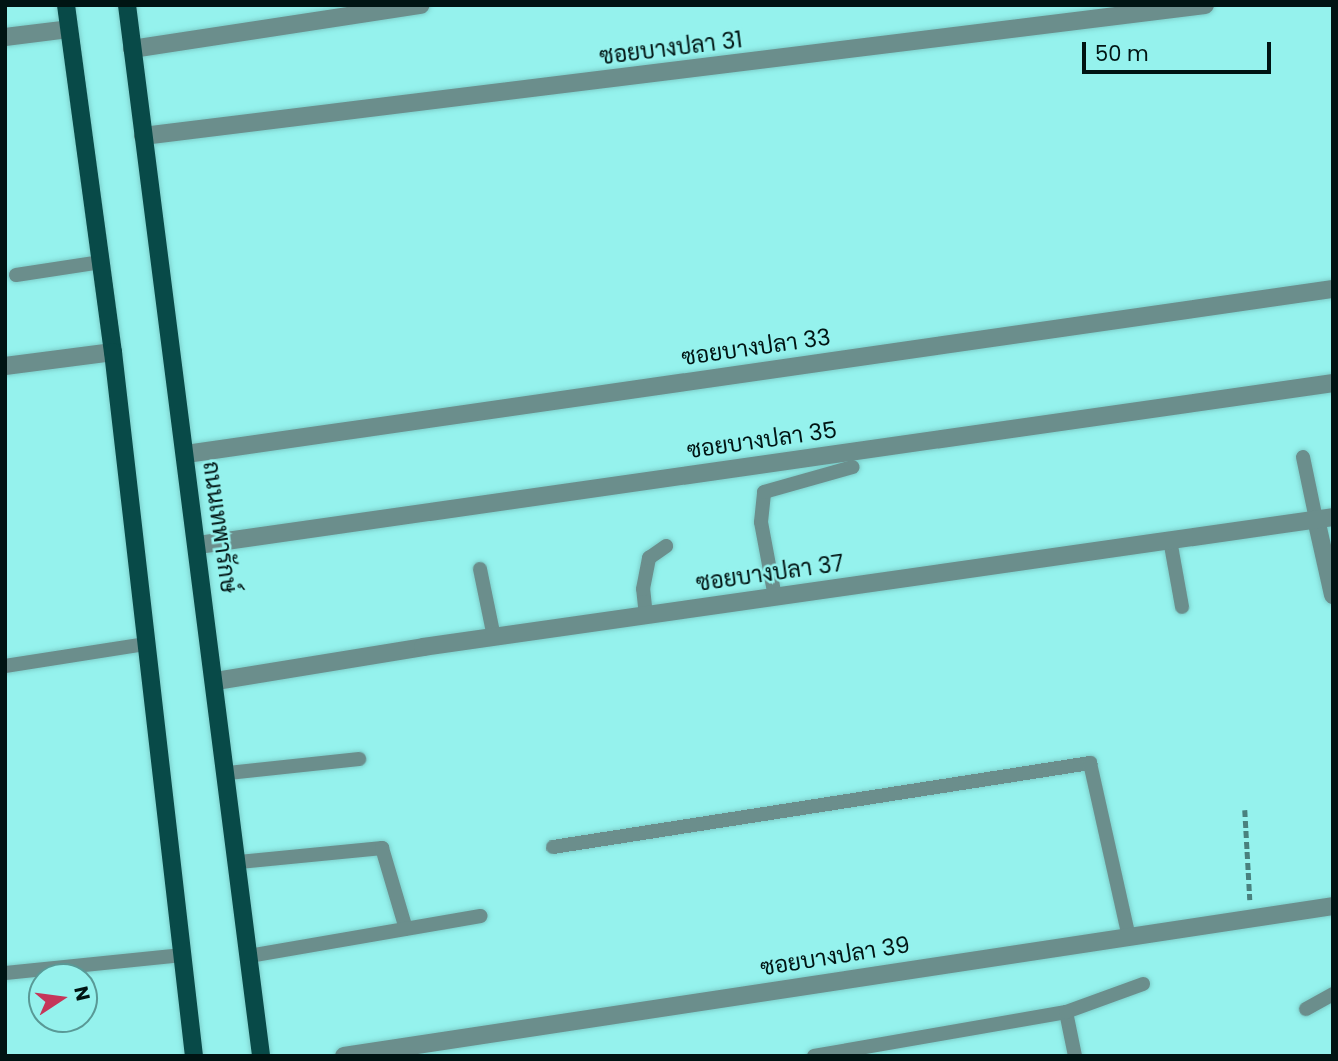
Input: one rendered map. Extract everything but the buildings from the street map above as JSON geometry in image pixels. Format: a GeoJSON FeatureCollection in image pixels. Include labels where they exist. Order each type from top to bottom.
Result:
{"type":"FeatureCollection","features":[{"type":"Feature","properties":{"kind":"main road"},"geometry":{"type":"LineString","coordinates":[[66,5],[113,352],[194,1056]]}},
{"type":"Feature","properties":{"kind":"main road","name":"ถนนเทพารักษ์"},"geometry":{"type":"LineString","coordinates":[[127,5],[142,136],[228,773],[261,1056]]}},
{"type":"Feature","properties":{"kind":"street"},"geometry":{"type":"LineString","coordinates":[[132,49],[421,5]]}},
{"type":"Feature","properties":{"kind":"street","name":"ซอยบางปลา 31"},"geometry":{"type":"LineString","coordinates":[[142,136],[1205,5]]}},
{"type":"Feature","properties":{"kind":"street"},"geometry":{"type":"LineString","coordinates":[[5,37],[69,29]]}},
{"type":"Feature","properties":{"kind":"street","name":"ซอยบางปลา 33"},"geometry":{"type":"LineString","coordinates":[[186,454],[1333,289]]}},
{"type":"Feature","properties":{"kind":"street"},"geometry":{"type":"LineString","coordinates":[[5,366],[113,352]]}},
{"type":"Feature","properties":{"kind":"street","name":"ซอยบางปลา 35"},"geometry":{"type":"LineString","coordinates":[[198,545],[1333,383]]}},
{"type":"Feature","properties":{"kind":"street"},"geometry":{"type":"LineString","coordinates":[[1324,518],[1333,595]]}},
{"type":"Feature","properties":{"kind":"street","name":"ซอยบางปลา 37"},"geometry":{"type":"LineString","coordinates":[[216,681],[1324,518]]}},
{"type":"Feature","properties":{"kind":"street","name":"ซอยบางปลา 39"},"geometry":{"type":"LineString","coordinates":[[344,1056],[1333,906]]}},
{"type":"Feature","properties":{"kind":"lane"},"geometry":{"type":"LineString","coordinates":[[16,275],[100,262]]}},
{"type":"Feature","properties":{"kind":"lane"},"geometry":{"type":"LineString","coordinates":[[1303,457],[1324,518]]}},
{"type":"Feature","properties":{"kind":"lane"},"geometry":{"type":"LineString","coordinates":[[775,597],[761,522],[764,492],[853,467]]}},
{"type":"Feature","properties":{"kind":"lane"},"geometry":{"type":"LineString","coordinates":[[1170,540],[1182,607]]}},
{"type":"Feature","properties":{"kind":"lane"},"geometry":{"type":"LineString","coordinates":[[646,616],[643,589],[649,558],[666,546]]}},
{"type":"Feature","properties":{"kind":"lane"},"geometry":{"type":"LineString","coordinates":[[480,569],[494,638]]}},
{"type":"Feature","properties":{"kind":"lane"},"geometry":{"type":"LineString","coordinates":[[5,666],[146,644]]}},
{"type":"Feature","properties":{"kind":"lane"},"geometry":{"type":"LineString","coordinates":[[228,773],[359,759]]}},
{"type":"Feature","properties":{"kind":"lane"},"geometry":{"type":"LineString","coordinates":[[553,847],[1090,763],[1129,937]]}},
{"type":"Feature","properties":{"kind":"lane"},"geometry":{"type":"LineString","coordinates":[[239,862],[382,848],[406,929]]}},
{"type":"Feature","properties":{"kind":"lane"},"geometry":{"type":"LineString","coordinates":[[249,956],[481,916]]}},
{"type":"Feature","properties":{"kind":"lane"},"geometry":{"type":"LineString","coordinates":[[5,973],[183,955]]}},
{"type":"Feature","properties":{"kind":"lane"},"geometry":{"type":"LineString","coordinates":[[814,1056],[1066,1012],[1143,984]]}},
{"type":"Feature","properties":{"kind":"lane"},"geometry":{"type":"LineString","coordinates":[[1306,1009],[1333,994]]}},
{"type":"Feature","properties":{"kind":"lane"},"geometry":{"type":"LineString","coordinates":[[1066,1012],[1075,1056]]}},
{"type":"Feature","properties":{"kind":"path"},"geometry":{"type":"LineString","coordinates":[[1245,810],[1251,918]]}}]}
